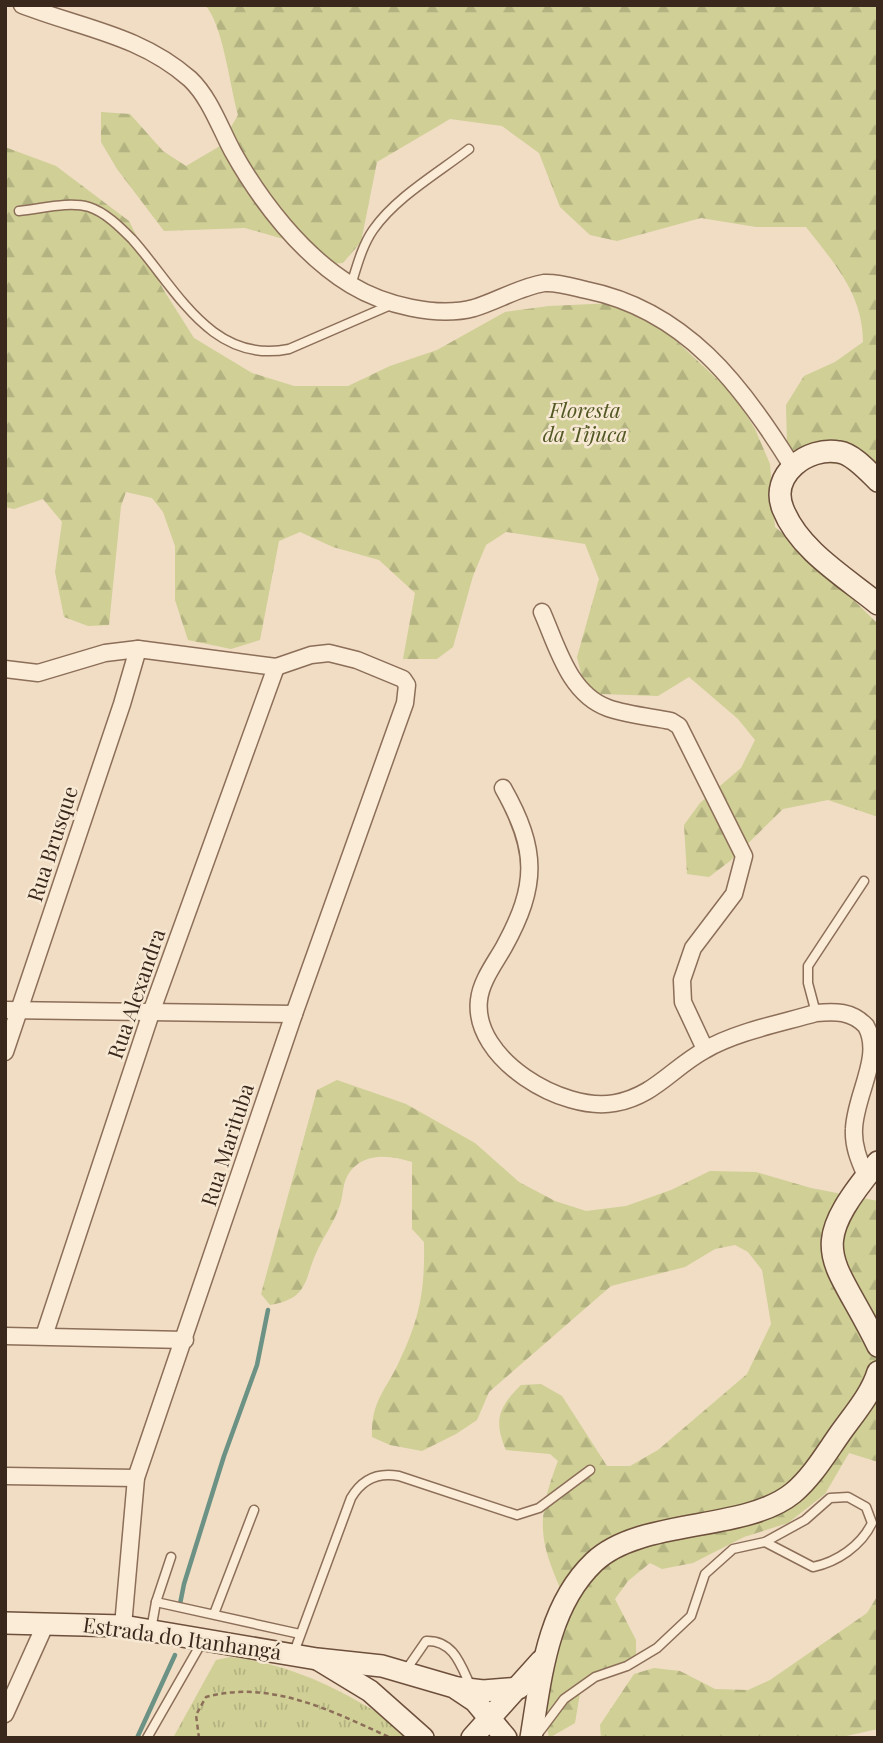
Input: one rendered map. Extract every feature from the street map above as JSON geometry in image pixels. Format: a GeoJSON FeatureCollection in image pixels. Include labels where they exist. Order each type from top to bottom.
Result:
{"type":"FeatureCollection","features":[{"type":"Feature","properties":{"kind":"main road"},"geometry":{"type":"LineString","coordinates":[[878,481],[842,452],[823,451],[806,456],[792,466],[780,486],[780,498],[790,523],[807,545],[878,604]]}},
{"type":"Feature","properties":{"kind":"main road"},"geometry":{"type":"LineString","coordinates":[[872,1169],[842,1210],[831,1241],[831,1255],[837,1272],[878,1346]]}},
{"type":"Feature","properties":{"kind":"main road"},"geometry":{"type":"LineString","coordinates":[[533,1738],[542,1660],[569,1593],[596,1560],[639,1539],[750,1511],[792,1494],[810,1476],[868,1393],[878,1372]]}},
{"type":"Feature","properties":{"kind":"main road","name":"Estrada do Itanhangá"},"geometry":{"type":"LineString","coordinates":[[5,1623],[123,1626],[317,1659],[406,1671],[463,1689]]}},
{"type":"Feature","properties":{"kind":"main road"},"geometry":{"type":"LineString","coordinates":[[317,1659],[370,1691],[423,1738]]}},
{"type":"Feature","properties":{"kind":"main road"},"geometry":{"type":"LineString","coordinates":[[472,1738],[542,1660]]}},
{"type":"Feature","properties":{"kind":"main road"},"geometry":{"type":"LineString","coordinates":[[463,1689],[519,1688]]}},
{"type":"Feature","properties":{"kind":"main road"},"geometry":{"type":"LineString","coordinates":[[463,1689],[491,1716],[506,1738]]}},
{"type":"Feature","properties":{"kind":"street"},"geometry":{"type":"LineString","coordinates":[[22,5],[141,44],[191,80],[266,202],[307,251],[351,285],[395,303],[438,311],[472,308],[540,284],[552,283],[633,303],[674,326],[734,383],[766,424],[792,466]]}},
{"type":"Feature","properties":{"kind":"street"},"geometry":{"type":"LineString","coordinates":[[542,612],[569,674],[595,702],[608,708],[671,721],[679,726],[744,856],[734,894],[693,948],[682,980],[683,1002],[705,1049]]}},
{"type":"Feature","properties":{"kind":"street"},"geometry":{"type":"LineString","coordinates":[[5,670],[38,673],[105,653],[138,649],[276,667]]}},
{"type":"Feature","properties":{"kind":"street","name":"Rua Brusque"},"geometry":{"type":"LineString","coordinates":[[5,1052],[13,1010],[138,649]]}},
{"type":"Feature","properties":{"kind":"street","name":"Rua Marituba"},"geometry":{"type":"LineString","coordinates":[[123,1626],[136,1478],[293,1014],[405,703],[407,685],[403,679],[357,660],[329,653],[311,655],[276,667]]}},
{"type":"Feature","properties":{"kind":"street","name":"Rua Alexandra"},"geometry":{"type":"LineString","coordinates":[[44,1336],[152,1010],[276,667]]}},
{"type":"Feature","properties":{"kind":"street"},"geometry":{"type":"LineString","coordinates":[[503,788],[527,837],[529,877],[518,922],[482,987],[479,1001],[484,1034],[495,1050],[519,1072],[557,1097],[590,1105],[640,1097],[705,1049],[816,1013],[832,1011],[851,1015],[874,1035],[877,1048],[875,1065],[854,1128],[855,1150],[872,1169]]}},
{"type":"Feature","properties":{"kind":"street"},"geometry":{"type":"LineString","coordinates":[[13,1010],[293,1014]]}},
{"type":"Feature","properties":{"kind":"street"},"geometry":{"type":"LineString","coordinates":[[5,1336],[185,1339]]}},
{"type":"Feature","properties":{"kind":"street"},"geometry":{"type":"LineString","coordinates":[[5,1476],[136,1478]]}},
{"type":"Feature","properties":{"kind":"street"},"geometry":{"type":"LineString","coordinates":[[5,1714],[46,1623]]}},
{"type":"Feature","properties":{"kind":"lane"},"geometry":{"type":"LineString","coordinates":[[351,285],[366,243],[380,221],[468,149]]}},
{"type":"Feature","properties":{"kind":"lane"},"geometry":{"type":"LineString","coordinates":[[19,211],[71,205],[97,210],[121,228],[208,331],[247,350],[272,352],[289,349],[395,303]]}},
{"type":"Feature","properties":{"kind":"lane"},"geometry":{"type":"LineString","coordinates":[[816,1013],[808,983],[808,966],[864,881]]}},
{"type":"Feature","properties":{"kind":"lane"},"geometry":{"type":"LineString","coordinates":[[293,1655],[351,1498],[367,1479],[387,1474],[399,1476],[517,1515],[540,1508],[590,1470]]}},
{"type":"Feature","properties":{"kind":"lane"},"geometry":{"type":"LineString","coordinates":[[533,1738],[564,1699],[595,1677],[627,1666],[657,1648],[691,1616],[705,1574],[733,1549],[765,1542],[805,1520],[830,1498],[848,1497],[866,1507],[872,1523],[864,1539],[829,1564],[813,1567],[765,1542]]}},
{"type":"Feature","properties":{"kind":"lane"},"geometry":{"type":"LineString","coordinates":[[214,1614],[254,1510]]}},
{"type":"Feature","properties":{"kind":"lane"},"geometry":{"type":"LineString","coordinates":[[151,1631],[156,1602],[171,1557]]}},
{"type":"Feature","properties":{"kind":"lane"},"geometry":{"type":"LineString","coordinates":[[156,1602],[300,1634]]}},
{"type":"Feature","properties":{"kind":"lane"},"geometry":{"type":"LineString","coordinates":[[147,1738],[203,1639]]}},
{"type":"Feature","properties":{"kind":"lane"},"geometry":{"type":"LineString","coordinates":[[406,1671],[419,1647],[426,1641],[435,1640],[455,1653],[463,1689]]}},
{"type":"Feature","properties":{"kind":"path"},"geometry":{"type":"LineString","coordinates":[[199,1738],[196,1715],[206,1696],[254,1692],[299,1699],[391,1738]]}},
{"type":"Feature","properties":{"kind":"green space"},"geometry":{"type":"Polygon","coordinates":[[[205,5],[878,5],[878,472],[872,468],[798,460],[787,442],[786,405],[804,376],[835,362],[863,342],[862,325],[852,294],[845,280],[806,227],[756,227],[701,218],[617,241],[590,235],[560,207],[539,153],[502,126],[450,119],[377,162],[361,242],[343,263],[329,264],[287,240],[245,228],[164,231],[117,169],[101,142],[101,112],[130,114],[163,151],[186,166],[220,146],[238,115],[217,26],[205,5]]]}},
{"type":"Feature","properties":{"kind":"green space","name":"Floresta da Tijuca"},"geometry":{"type":"Polygon","coordinates":[[[5,147],[56,166],[129,221],[163,289],[194,338],[252,373],[294,386],[348,386],[390,366],[437,350],[505,312],[549,306],[615,303],[669,334],[735,396],[755,429],[770,464],[775,527],[878,624],[878,817],[828,800],[783,809],[730,861],[709,877],[687,874],[684,825],[700,803],[741,768],[755,740],[738,719],[689,677],[658,696],[601,694],[584,686],[577,657],[599,579],[585,544],[506,532],[486,545],[473,576],[453,647],[437,659],[403,659],[415,593],[379,560],[333,547],[300,532],[279,541],[260,640],[231,649],[188,640],[175,600],[175,546],[163,512],[152,498],[126,492],[121,506],[109,625],[88,626],[64,617],[55,572],[62,522],[43,499],[14,509],[5,507],[5,147]]]}},
{"type":"Feature","properties":{"kind":"green space"},"geometry":{"type":"Polygon","coordinates":[[[337,1080],[406,1104],[475,1143],[519,1182],[555,1201],[586,1211],[626,1206],[671,1190],[710,1171],[756,1172],[811,1188],[878,1201],[878,1462],[849,1453],[825,1494],[788,1523],[744,1537],[693,1563],[662,1569],[650,1563],[628,1581],[615,1599],[636,1640],[636,1655],[580,1693],[575,1723],[549,1738],[546,1706],[549,1674],[571,1613],[553,1572],[544,1539],[545,1505],[558,1461],[550,1454],[506,1450],[499,1422],[503,1407],[521,1385],[541,1384],[562,1396],[607,1466],[630,1466],[658,1450],[747,1374],[771,1324],[762,1270],[748,1252],[735,1245],[715,1249],[685,1267],[611,1286],[489,1392],[477,1420],[456,1434],[422,1451],[390,1445],[372,1437],[376,1405],[406,1346],[422,1289],[424,1242],[412,1229],[412,1162],[393,1157],[374,1157],[351,1170],[336,1215],[318,1249],[304,1286],[293,1298],[270,1305],[261,1294],[317,1090],[337,1080]]]}},
{"type":"Feature","properties":{"kind":"green space"},"geometry":{"type":"Polygon","coordinates":[[[878,1595],[878,1729],[837,1738],[601,1738],[600,1725],[634,1674],[654,1668],[680,1671],[715,1689],[748,1690],[770,1680],[867,1613],[878,1595]]]}},
{"type":"Feature","properties":{"kind":"green space"},"geometry":{"type":"Polygon","coordinates":[[[230,1657],[277,1666],[320,1682],[401,1727],[410,1738],[173,1738],[216,1660],[230,1657]]]}},
{"type":"Feature","properties":{"kind":"waterway"},"geometry":{"type":"LineString","coordinates":[[180,1604],[224,1456],[257,1365],[268,1310]]}},
{"type":"Feature","properties":{"kind":"waterway"},"geometry":{"type":"LineString","coordinates":[[137,1738],[175,1655]]}}]}
